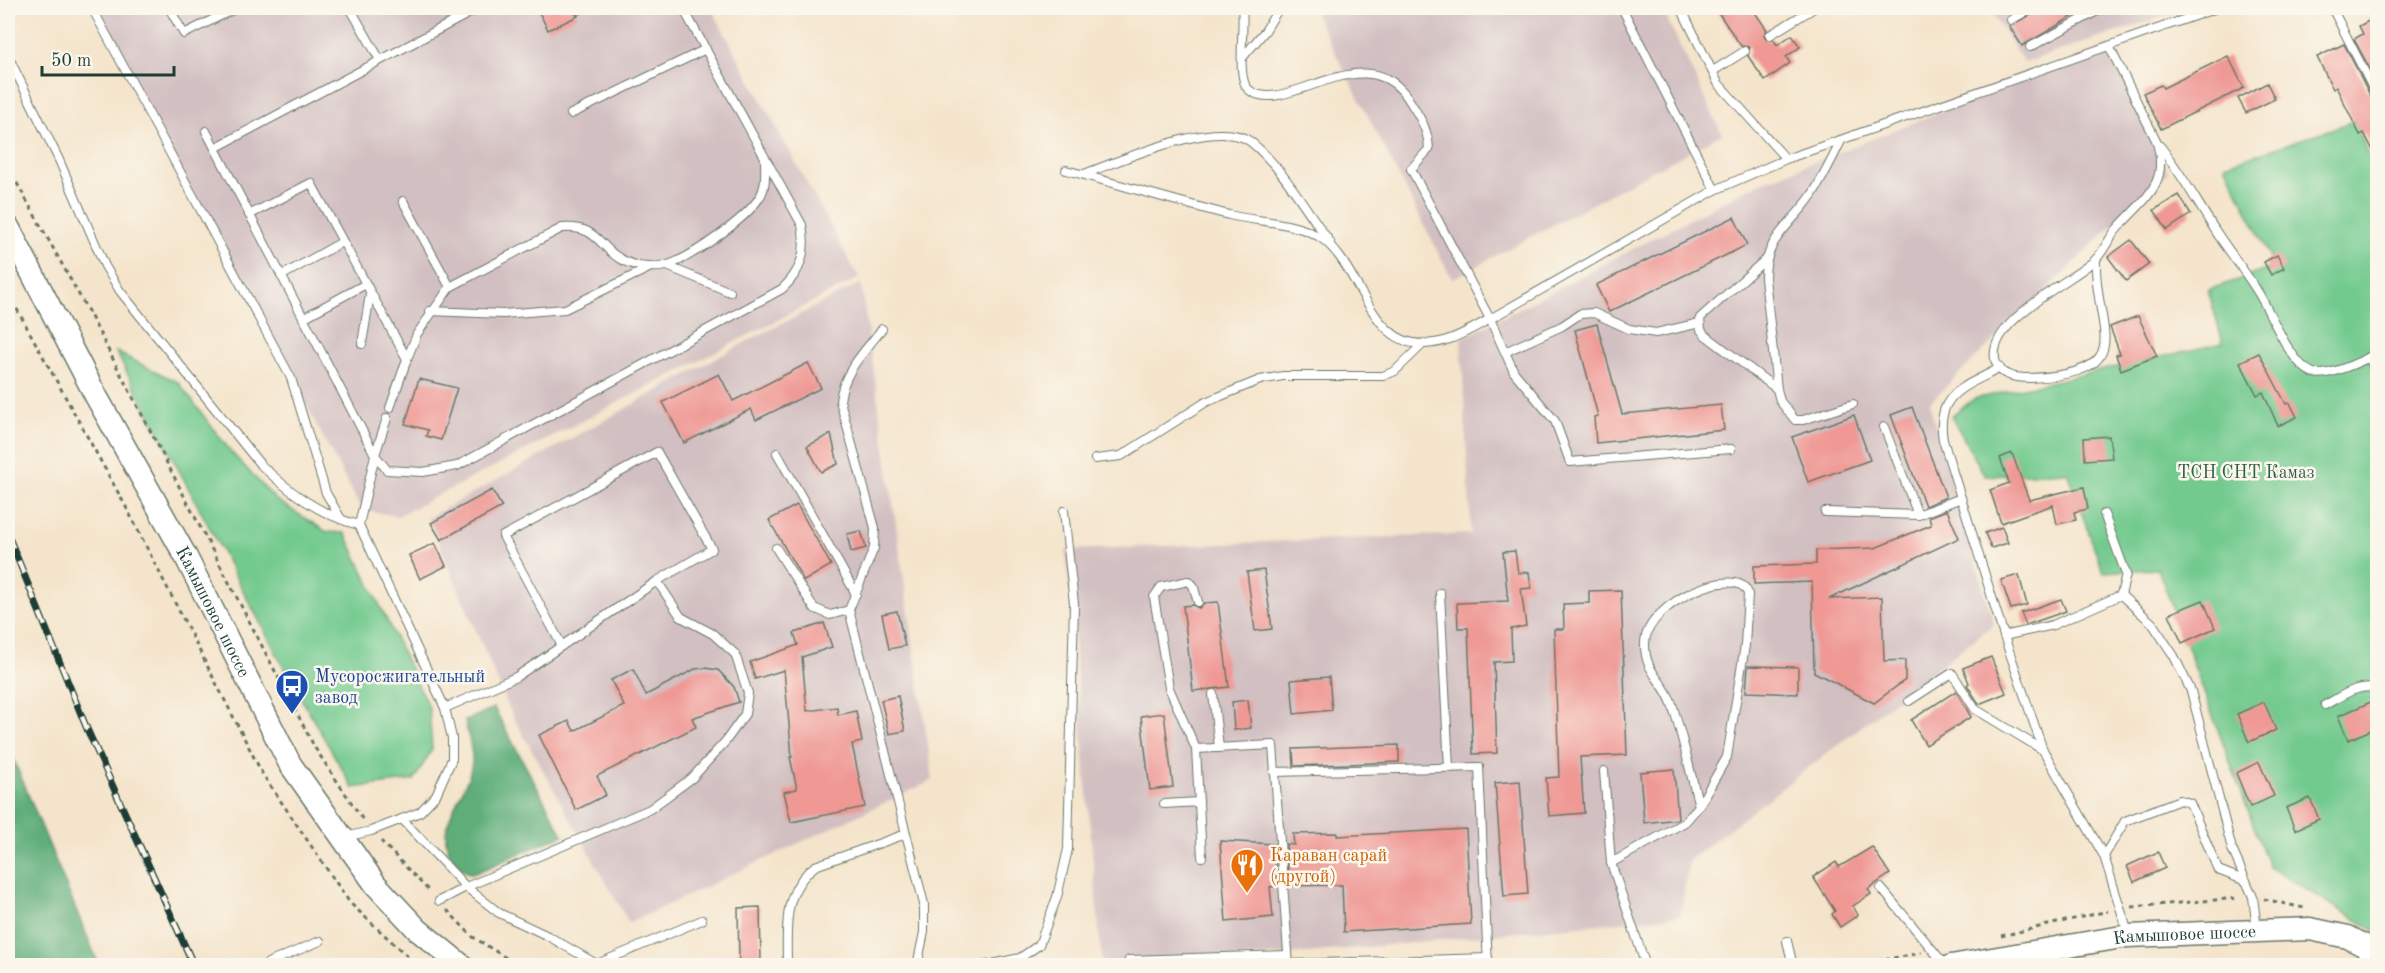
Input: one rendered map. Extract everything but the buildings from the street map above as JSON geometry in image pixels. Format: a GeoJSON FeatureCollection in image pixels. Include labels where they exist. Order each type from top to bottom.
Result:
{"type":"FeatureCollection","features":[{"type":"Feature","properties":{"kind":"main road","name":"Камышовое шоссе"},"geometry":{"type":"LineString","coordinates":[[8,227],[96,396],[185,555],[290,764],[340,838],[376,885],[418,930],[462,966]]}},
{"type":"Feature","properties":{"kind":"main road","name":"Камышовое шоссе"},"geometry":{"type":"LineString","coordinates":[[1952,966],[2128,936],[2257,931],[2319,931],[2348,936],[2378,953]]}},
{"type":"Feature","properties":{"kind":"lane"},"geometry":{"type":"LineString","coordinates":[[92,8],[291,378],[327,494],[342,521]]}},
{"type":"Feature","properties":{"kind":"lane"},"geometry":{"type":"LineString","coordinates":[[169,8],[184,34],[236,8]]}},
{"type":"Feature","properties":{"kind":"lane"},"geometry":{"type":"LineString","coordinates":[[350,8],[380,60]]}},
{"type":"Feature","properties":{"kind":"lane"},"geometry":{"type":"LineString","coordinates":[[215,148],[478,8]]}},
{"type":"Feature","properties":{"kind":"lane"},"geometry":{"type":"LineString","coordinates":[[206,131],[375,455],[387,470],[402,473],[442,470],[457,466],[782,289],[799,269],[804,254],[802,225],[683,8]]}},
{"type":"Feature","properties":{"kind":"lane"},"geometry":{"type":"LineString","coordinates":[[1242,8],[1241,75],[1247,88],[1260,95],[1293,92],[1354,72],[1371,73],[1402,87],[1428,132],[1429,149],[1411,169],[1490,319],[1514,372],[1555,421],[1570,462],[1731,449]]}},
{"type":"Feature","properties":{"kind":"lane"},"geometry":{"type":"LineString","coordinates":[[1243,58],[1265,31],[1279,8]]}},
{"type":"Feature","properties":{"kind":"lane"},"geometry":{"type":"LineString","coordinates":[[1622,8],[1715,190]]}},
{"type":"Feature","properties":{"kind":"lane"},"geometry":{"type":"LineString","coordinates":[[1681,8],[1719,83],[1786,159]]}},
{"type":"Feature","properties":{"kind":"lane"},"geometry":{"type":"LineString","coordinates":[[1770,35],[1814,8]]}},
{"type":"Feature","properties":{"kind":"lane"},"geometry":{"type":"LineString","coordinates":[[2011,20],[2032,8]]}},
{"type":"Feature","properties":{"kind":"lane"},"geometry":{"type":"LineString","coordinates":[[2030,47],[2103,8]]}},
{"type":"Feature","properties":{"kind":"lane"},"geometry":{"type":"LineString","coordinates":[[1084,174],[1179,140],[1207,133],[1229,134],[1249,140],[1275,166],[1336,251],[1378,319],[1393,333],[1412,343],[1453,339],[1715,190],[1786,159],[2217,8]]}},
{"type":"Feature","properties":{"kind":"lane"},"geometry":{"type":"LineString","coordinates":[[2332,8],[2378,98]]}},
{"type":"Feature","properties":{"kind":"lane"},"geometry":{"type":"LineString","coordinates":[[2096,259],[2097,287],[2106,337],[2103,353],[2097,360],[2072,371],[2044,377],[2013,377],[2000,368],[1995,360],[1995,352],[2008,328],[2039,296],[2096,259],[2115,230],[2148,196],[2158,181],[2160,154],[2156,140],[2109,46]]}},
{"type":"Feature","properties":{"kind":"lane"},"geometry":{"type":"LineString","coordinates":[[571,114],[706,50]]}},
{"type":"Feature","properties":{"kind":"lane"},"geometry":{"type":"LineString","coordinates":[[1713,71],[1745,51]]}},
{"type":"Feature","properties":{"kind":"lane"},"geometry":{"type":"LineString","coordinates":[[8,56],[63,169],[105,266],[120,291],[259,463],[279,482],[319,510],[342,521],[359,525]]}},
{"type":"Feature","properties":{"kind":"lane"},"geometry":{"type":"LineString","coordinates":[[2156,140],[2179,170],[2215,230],[2260,295],[2287,344],[2306,368],[2313,373],[2329,373],[2378,353]]}},
{"type":"Feature","properties":{"kind":"lane"},"geometry":{"type":"LineString","coordinates":[[1777,389],[1705,335],[1700,318],[1765,260],[1773,241],[1811,196],[1842,141]]}},
{"type":"Feature","properties":{"kind":"lane"},"geometry":{"type":"LineString","coordinates":[[667,266],[733,226],[747,213],[760,196],[765,182],[765,156]]}},
{"type":"Feature","properties":{"kind":"lane"},"geometry":{"type":"LineString","coordinates":[[1066,170],[1232,216],[1290,224],[1318,237],[1336,251]]}},
{"type":"Feature","properties":{"kind":"lane"},"geometry":{"type":"LineString","coordinates":[[249,215],[311,183],[364,285],[407,359]]}},
{"type":"Feature","properties":{"kind":"lane"},"geometry":{"type":"LineString","coordinates":[[403,201],[450,287]]}},
{"type":"Feature","properties":{"kind":"lane"},"geometry":{"type":"LineString","coordinates":[[390,408],[417,334],[430,311],[450,287],[562,228],[588,229],[616,256],[632,264],[652,267],[667,266],[730,292]]}},
{"type":"Feature","properties":{"kind":"lane"},"geometry":{"type":"LineString","coordinates":[[281,276],[342,242]]}},
{"type":"Feature","properties":{"kind":"lane"},"geometry":{"type":"LineString","coordinates":[[1765,260],[1780,401],[1794,420],[1803,420],[1853,404]]}},
{"type":"Feature","properties":{"kind":"lane"},"geometry":{"type":"LineString","coordinates":[[430,311],[503,314],[565,309],[652,267]]}},
{"type":"Feature","properties":{"kind":"lane"},"geometry":{"type":"LineString","coordinates":[[303,318],[364,285]]}},
{"type":"Feature","properties":{"kind":"lane"},"geometry":{"type":"LineString","coordinates":[[362,344],[370,294]]}},
{"type":"Feature","properties":{"kind":"lane"},"geometry":{"type":"LineString","coordinates":[[1505,352],[1562,326],[1580,314],[1594,313],[1629,329],[1656,333],[1700,323]]}},
{"type":"Feature","properties":{"kind":"lane"},"geometry":{"type":"LineString","coordinates":[[882,329],[847,376],[840,401],[875,528],[874,548],[849,610],[924,904],[923,942],[917,966]]}},
{"type":"Feature","properties":{"kind":"lane"},"geometry":{"type":"LineString","coordinates":[[1095,459],[1121,456],[1206,402],[1260,380],[1283,376],[1383,376],[1395,371],[1424,343]]}},
{"type":"Feature","properties":{"kind":"lane"},"geometry":{"type":"LineString","coordinates":[[2369,357],[2378,376]]}},
{"type":"Feature","properties":{"kind":"lane"},"geometry":{"type":"LineString","coordinates":[[2000,368],[1958,391],[1947,400],[1942,411],[1943,440],[2004,636],[2043,750],[2104,856],[2128,936]]}},
{"type":"Feature","properties":{"kind":"lane"},"geometry":{"type":"LineString","coordinates":[[340,838],[371,831],[420,812],[435,795],[450,766],[452,738],[445,708],[359,525],[375,455],[387,418]]}},
{"type":"Feature","properties":{"kind":"lane"},"geometry":{"type":"LineString","coordinates":[[1884,427],[1917,515]]}},
{"type":"Feature","properties":{"kind":"lane"},"geometry":{"type":"LineString","coordinates":[[445,708],[516,677],[562,646],[657,581],[712,549],[657,452],[502,536],[562,646]]}},
{"type":"Feature","properties":{"kind":"lane"},"geometry":{"type":"LineString","coordinates":[[777,453],[855,594]]}},
{"type":"Feature","properties":{"kind":"lane"},"geometry":{"type":"LineString","coordinates":[[1825,512],[1917,515],[1961,498]]}},
{"type":"Feature","properties":{"kind":"lane"},"geometry":{"type":"LineString","coordinates":[[983,966],[1020,958],[1039,945],[1057,897],[1068,849],[1074,604],[1064,511]]}},
{"type":"Feature","properties":{"kind":"lane"},"geometry":{"type":"LineString","coordinates":[[2104,514],[2126,574],[2121,595]]}},
{"type":"Feature","properties":{"kind":"lane"},"geometry":{"type":"LineString","coordinates":[[776,548],[814,608],[830,615],[849,610]]}},
{"type":"Feature","properties":{"kind":"lane"},"geometry":{"type":"LineString","coordinates":[[439,902],[466,887],[650,809],[692,778],[725,742],[745,714],[748,693],[735,654],[714,634],[681,617],[657,581]]}},
{"type":"Feature","properties":{"kind":"lane"},"geometry":{"type":"LineString","coordinates":[[1198,602],[1193,585],[1188,581],[1161,587],[1154,597],[1169,688],[1196,749],[1202,857]]}},
{"type":"Feature","properties":{"kind":"lane"},"geometry":{"type":"LineString","coordinates":[[1611,863],[1685,822],[1699,806],[1727,757],[1745,645],[1748,594],[1746,587],[1739,583],[1722,583],[1705,588],[1667,606],[1648,626],[1645,642],[1646,662],[1671,701],[1699,806]]}},
{"type":"Feature","properties":{"kind":"lane"},"geometry":{"type":"LineString","coordinates":[[1440,593],[1449,768]]}},
{"type":"Feature","properties":{"kind":"lane"},"geometry":{"type":"LineString","coordinates":[[2004,636],[2053,626],[2121,595]]}},
{"type":"Feature","properties":{"kind":"lane"},"geometry":{"type":"LineString","coordinates":[[2121,595],[2152,622],[2174,656],[2191,692],[2232,849],[2253,897],[2257,931]]}},
{"type":"Feature","properties":{"kind":"lane"},"geometry":{"type":"LineString","coordinates":[[1909,701],[1952,673],[1975,709],[2043,750]]}},
{"type":"Feature","properties":{"kind":"lane"},"geometry":{"type":"LineString","coordinates":[[2325,705],[2358,688],[2378,689]]}},
{"type":"Feature","properties":{"kind":"lane"},"geometry":{"type":"LineString","coordinates":[[1213,694],[1219,748]]}},
{"type":"Feature","properties":{"kind":"lane"},"geometry":{"type":"LineString","coordinates":[[1196,749],[1273,745],[1274,772],[1289,965],[1488,962],[1479,767],[1274,772]]}},
{"type":"Feature","properties":{"kind":"lane"},"geometry":{"type":"LineString","coordinates":[[1604,771],[1611,863],[1646,966]]}},
{"type":"Feature","properties":{"kind":"lane"},"geometry":{"type":"LineString","coordinates":[[2104,856],[2125,821],[2180,800],[2190,803],[2218,870],[2246,881]]}},
{"type":"Feature","properties":{"kind":"lane"},"geometry":{"type":"LineString","coordinates":[[1164,804],[1199,802]]}},
{"type":"Feature","properties":{"kind":"lane"},"geometry":{"type":"LineString","coordinates":[[402,819],[466,887],[499,913],[598,965],[702,920]]}},
{"type":"Feature","properties":{"kind":"lane"},"geometry":{"type":"LineString","coordinates":[[787,966],[788,901],[804,875],[815,866],[906,834]]}},
{"type":"Feature","properties":{"kind":"lane"},"geometry":{"type":"LineString","coordinates":[[1881,888],[1946,966]]}},
{"type":"Feature","properties":{"kind":"lane"},"geometry":{"type":"LineString","coordinates":[[268,963],[320,941]]}},
{"type":"Feature","properties":{"kind":"lane"},"geometry":{"type":"LineString","coordinates":[[1786,941],[1793,966]]}},
{"type":"Feature","properties":{"kind":"lane"},"geometry":{"type":"LineString","coordinates":[[1129,966],[1129,960],[1288,955]]}},
{"type":"Feature","properties":{"kind":"path"},"geometry":{"type":"LineString","coordinates":[[8,168],[88,311],[315,748],[371,831],[473,937],[519,966]]}},
{"type":"Feature","properties":{"kind":"path"},"geometry":{"type":"LineString","coordinates":[[8,293],[125,505],[263,775],[350,903],[418,966]]}},
{"type":"Feature","properties":{"kind":"shaded area"},"geometry":{"type":"Polygon","coordinates":[[[95,8],[711,8],[859,278],[398,516],[362,510],[95,8]]]}},
{"type":"Feature","properties":{"kind":"shaded area"},"geometry":{"type":"Polygon","coordinates":[[[1312,8],[1662,8],[1722,134],[1452,279],[1312,8]]]}},
{"type":"Feature","properties":{"kind":"shaded area"},"geometry":{"type":"Polygon","coordinates":[[[1989,8],[2189,8],[2024,63],[1989,8]]]}},
{"type":"Feature","properties":{"kind":"shaded area"},"geometry":{"type":"Polygon","coordinates":[[[2110,45],[2168,172],[1929,403],[1994,624],[1689,860],[1680,916],[1288,955],[1102,965],[1066,550],[1471,534],[1461,339],[1751,187],[2110,45]]]}},
{"type":"Feature","properties":{"kind":"shaded area"},"geometry":{"type":"Polygon","coordinates":[[[861,283],[933,780],[629,923],[512,715],[428,518],[742,344],[861,283]]]}},
{"type":"Feature","properties":{"kind":"green space","name":"ТСН СНТ Камаз"},"geometry":{"type":"Polygon","coordinates":[[[2355,121],[2378,178],[2377,932],[2269,867],[2158,569],[2103,572],[2067,472],[1985,476],[1951,416],[1974,399],[2223,343],[2208,290],[2275,267],[2225,165],[2355,121]]]}},
{"type":"Feature","properties":{"kind":"green space"},"geometry":{"type":"Polygon","coordinates":[[[116,352],[178,382],[231,452],[276,500],[327,532],[345,533],[429,708],[432,749],[414,780],[353,788],[296,690],[116,352]]]}},
{"type":"Feature","properties":{"kind":"green space"},"geometry":{"type":"Polygon","coordinates":[[[494,708],[563,835],[473,874],[461,868],[448,849],[447,825],[464,788],[472,762],[465,721],[494,708]]]}},
{"type":"Feature","properties":{"kind":"green space"},"geometry":{"type":"Polygon","coordinates":[[[8,746],[99,965],[8,965],[8,746]]]}},
{"type":"Feature","properties":{"kind":"railway"},"geometry":{"type":"LineString","coordinates":[[8,535],[87,729],[194,966]]}},
{"type":"Feature","properties":{"kind":"place","name":"Мусоросжигательный завод"},"geometry":{"type":"Point","coordinates":[292,715]}},
{"type":"Feature","properties":{"kind":"place","name":"Караван сарай (другой)"},"geometry":{"type":"Point","coordinates":[1247,894]}}]}
